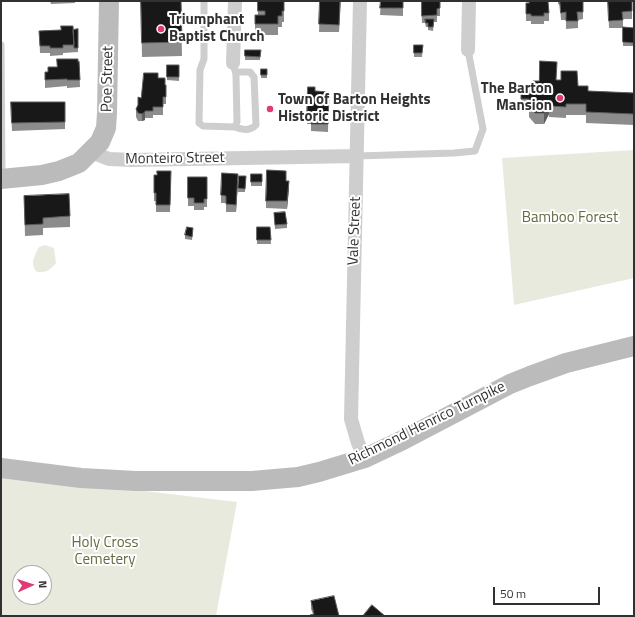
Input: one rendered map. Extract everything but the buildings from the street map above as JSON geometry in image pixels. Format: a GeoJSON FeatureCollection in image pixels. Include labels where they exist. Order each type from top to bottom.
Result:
{"type":"FeatureCollection","features":[{"type":"Feature","properties":{"kind":"street","name":"Poe Street"},"geometry":{"type":"LineString","coordinates":[[91,152],[100,142],[106,128],[109,1]]}},
{"type":"Feature","properties":{"kind":"street"},"geometry":{"type":"LineString","coordinates":[[234,68],[235,1]]}},
{"type":"Feature","properties":{"kind":"street","name":"Vale Street"},"geometry":{"type":"LineString","coordinates":[[360,1],[351,419],[358,443],[365,458]]}},
{"type":"Feature","properties":{"kind":"street"},"geometry":{"type":"LineString","coordinates":[[468,50],[469,1]]}},
{"type":"Feature","properties":{"kind":"street","name":"Monteiro Street"},"geometry":{"type":"LineString","coordinates":[[91,152],[109,159],[133,160],[357,156]]}},
{"type":"Feature","properties":{"kind":"street"},"geometry":{"type":"LineString","coordinates":[[2,179],[42,175],[59,171],[79,163],[91,152]]}},
{"type":"Feature","properties":{"kind":"street","name":"Richmond Henrico Turnpike"},"geometry":{"type":"LineString","coordinates":[[1,468],[81,478],[136,481],[252,482],[298,477],[365,458],[403,440],[504,387],[530,376],[566,363],[634,346]]}},
{"type":"Feature","properties":{"kind":"lane"},"geometry":{"type":"LineString","coordinates":[[204,1],[204,59],[200,70],[199,123],[203,126],[235,127],[241,130],[253,128],[256,125],[254,77],[250,72],[234,68],[237,122],[235,127]]}},
{"type":"Feature","properties":{"kind":"lane"},"geometry":{"type":"LineString","coordinates":[[1,45],[2,179]]}},
{"type":"Feature","properties":{"kind":"lane"},"geometry":{"type":"LineString","coordinates":[[357,156],[454,154],[475,151],[483,129],[468,50]]}},
{"type":"Feature","properties":{"kind":"green space","name":"Bamboo Forest"},"geometry":{"type":"Polygon","coordinates":[[[634,150],[634,278],[514,305],[502,158],[634,150]]]}},
{"type":"Feature","properties":{"kind":"green space"},"geometry":{"type":"Polygon","coordinates":[[[45,245],[54,248],[56,263],[48,270],[37,272],[33,266],[33,263],[39,247],[45,245]]]}},
{"type":"Feature","properties":{"kind":"green space","name":"Holy Cross Cemetery"},"geometry":{"type":"Polygon","coordinates":[[[1,474],[237,502],[216,616],[1,616],[1,474]]]}},
{"type":"Feature","properties":{"kind":"place","name":"Triumphant Baptist Church"},"geometry":{"type":"Point","coordinates":[161,29]}},
{"type":"Feature","properties":{"kind":"place","name":"The Barton Mansion"},"geometry":{"type":"Point","coordinates":[560,98]}},
{"type":"Feature","properties":{"kind":"place","name":"Town of Barton Heights Historic District"},"geometry":{"type":"Point","coordinates":[270,109]}}]}
